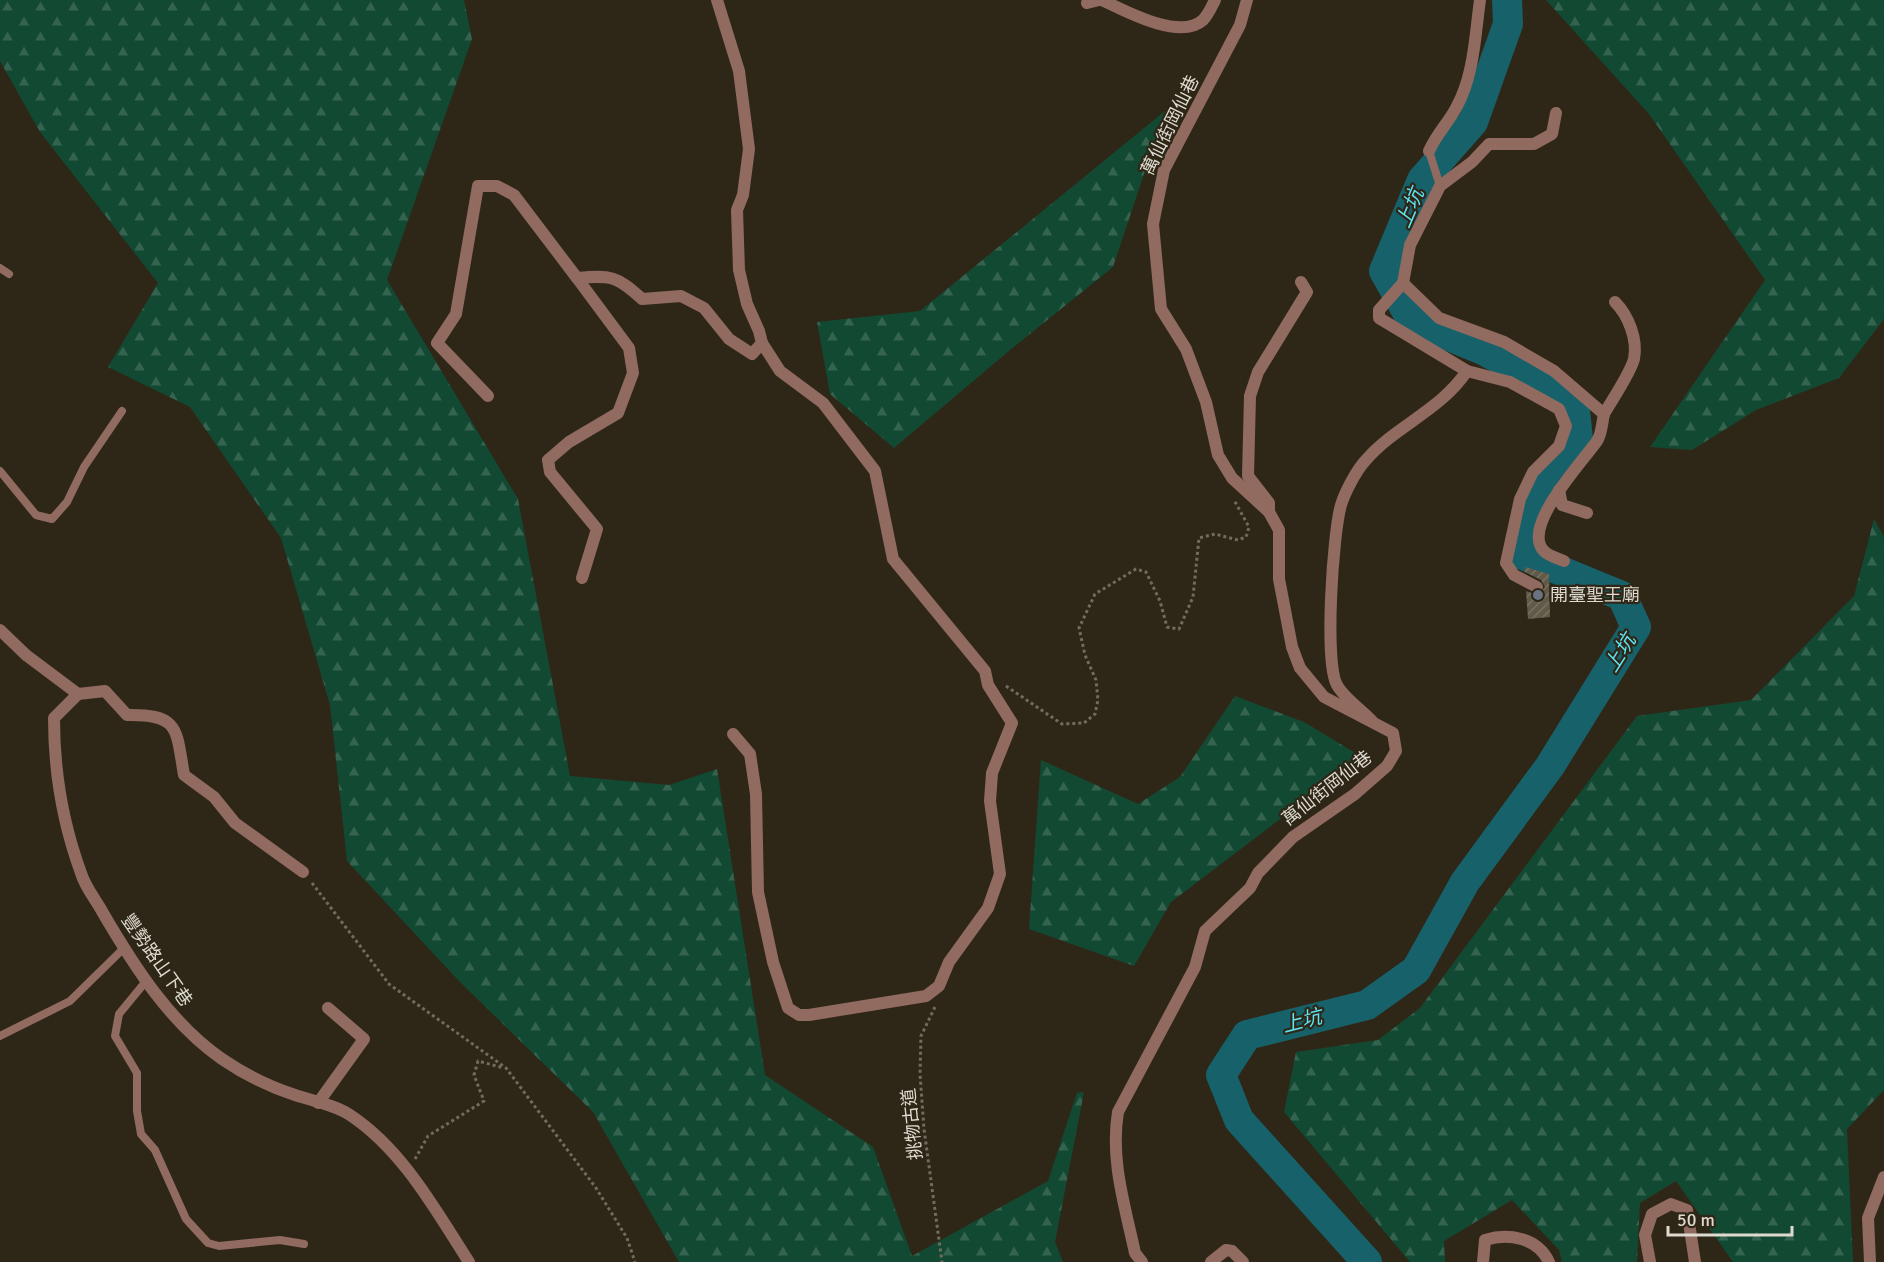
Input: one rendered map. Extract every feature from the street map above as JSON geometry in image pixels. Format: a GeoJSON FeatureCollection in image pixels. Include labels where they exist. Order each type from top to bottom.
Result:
{"type":"FeatureCollection","features":[{"type":"Feature","properties":{"kind":"street"},"geometry":{"type":"LineString","coordinates":[[717,0],[739,71],[749,149],[743,195],[737,210],[739,270],[747,304],[762,343],[780,371],[823,403],[874,471],[893,559],[984,671],[988,685],[1012,723],[992,773],[990,801],[1000,873],[988,908],[949,962],[939,986],[926,996],[809,1015],[799,1015],[788,1008],[773,962],[758,892],[756,794],[750,754],[733,734]]}},
{"type":"Feature","properties":{"kind":"street"},"geometry":{"type":"LineString","coordinates":[[1096,1],[1140,19],[1172,26],[1191,26],[1203,20],[1215,0]]}},
{"type":"Feature","properties":{"kind":"street","name":"萬仙街岡仙巷"},"geometry":{"type":"LineString","coordinates":[[1142,1262],[1135,1253],[1116,1164],[1114,1137],[1118,1112],[1196,967],[1205,931],[1250,888],[1258,873],[1293,837],[1355,794],[1387,766],[1396,751],[1393,734],[1324,697],[1300,668],[1292,647],[1279,579],[1279,530],[1269,512],[1232,478],[1218,455],[1206,402],[1186,349],[1161,309],[1153,224],[1164,170],[1240,25],[1247,0]]}},
{"type":"Feature","properties":{"kind":"street"},"geometry":{"type":"LineString","coordinates":[[1429,151],[1438,132],[1455,110],[1468,81],[1480,0]]}},
{"type":"Feature","properties":{"kind":"street"},"geometry":{"type":"LineString","coordinates":[[1537,587],[1514,575],[1506,564],[1520,499],[1533,472],[1558,446],[1566,426],[1559,409],[1510,382],[1467,371],[1379,318],[1379,310],[1403,283],[1410,245],[1440,186],[1472,162],[1489,144],[1534,144],[1552,134],[1556,113]]}},
{"type":"Feature","properties":{"kind":"street"},"geometry":{"type":"LineString","coordinates":[[488,396],[437,344],[456,314],[478,186],[497,186],[514,195],[629,348],[633,373],[618,413],[569,442],[548,460],[550,472],[597,530],[582,578]]}},
{"type":"Feature","properties":{"kind":"street"},"geometry":{"type":"LineString","coordinates":[[577,278],[598,276],[621,280],[642,299],[681,296],[704,308],[729,339],[752,354],[762,343]]}},
{"type":"Feature","properties":{"kind":"street"},"geometry":{"type":"LineString","coordinates":[[1269,512],[1269,503],[1248,476],[1251,396],[1258,372],[1307,292],[1301,282]]}},
{"type":"Feature","properties":{"kind":"street"},"geometry":{"type":"LineString","coordinates":[[1403,283],[1439,318],[1504,342],[1554,372],[1604,414]]}},
{"type":"Feature","properties":{"kind":"street"},"geometry":{"type":"LineString","coordinates":[[1564,561],[1544,552],[1540,544],[1541,523],[1559,490],[1599,438],[1604,414],[1634,360],[1633,339],[1625,313],[1614,302]]}},
{"type":"Feature","properties":{"kind":"street"},"geometry":{"type":"LineString","coordinates":[[1374,722],[1337,686],[1331,662],[1334,549],[1341,504],[1364,462],[1393,435],[1452,392],[1467,371]]}},
{"type":"Feature","properties":{"kind":"street"},"geometry":{"type":"LineString","coordinates":[[1559,490],[1562,505],[1587,513]]}},
{"type":"Feature","properties":{"kind":"street"},"geometry":{"type":"LineString","coordinates":[[0,630],[26,655],[78,694],[105,691],[127,715],[154,715],[166,721],[175,730],[184,775],[214,797],[236,823],[303,872]]}},
{"type":"Feature","properties":{"kind":"street","name":"豐勢路山下巷"},"geometry":{"type":"LineString","coordinates":[[78,694],[54,718],[54,745],[62,802],[81,875],[124,948],[177,1020],[222,1059],[266,1084],[349,1114],[409,1171],[469,1262]]}},
{"type":"Feature","properties":{"kind":"street"},"geometry":{"type":"LineString","coordinates":[[318,1102],[364,1039],[328,1008]]}},
{"type":"Feature","properties":{"kind":"street"},"geometry":{"type":"LineString","coordinates":[[1870,1262],[1868,1218],[1884,1177]]}},
{"type":"Feature","properties":{"kind":"street"},"geometry":{"type":"LineString","coordinates":[[1650,1262],[1645,1235],[1652,1214],[1671,1204],[1687,1210],[1695,1262]]}},
{"type":"Feature","properties":{"kind":"street"},"geometry":{"type":"LineString","coordinates":[[1483,1262],[1485,1240],[1500,1236],[1522,1237],[1549,1262]]}},
{"type":"Feature","properties":{"kind":"street"},"geometry":{"type":"LineString","coordinates":[[1211,1262],[1226,1250],[1232,1251],[1243,1262]]}},
{"type":"Feature","properties":{"kind":"lane"},"geometry":{"type":"LineString","coordinates":[[1429,151],[1440,186]]}},
{"type":"Feature","properties":{"kind":"lane"},"geometry":{"type":"LineString","coordinates":[[0,268],[9,274]]}},
{"type":"Feature","properties":{"kind":"lane"},"geometry":{"type":"LineString","coordinates":[[0,471],[36,515],[52,519],[67,502],[84,467],[122,411]]}},
{"type":"Feature","properties":{"kind":"lane"},"geometry":{"type":"LineString","coordinates":[[0,1036],[70,1001],[124,948]]}},
{"type":"Feature","properties":{"kind":"lane"},"geometry":{"type":"LineString","coordinates":[[147,980],[119,1014],[115,1036],[137,1073],[137,1112],[141,1134],[155,1150],[186,1219],[208,1243],[219,1246],[280,1240],[304,1244]]}},
{"type":"Feature","properties":{"kind":"path"},"geometry":{"type":"LineString","coordinates":[[984,671],[1062,724],[1084,723],[1095,714],[1098,700],[1096,680],[1085,655],[1079,628],[1095,594],[1136,569],[1146,572],[1160,602],[1167,627],[1179,629],[1193,597],[1199,538],[1215,534],[1238,540],[1246,537],[1249,527],[1227,487],[1232,478]]}},
{"type":"Feature","properties":{"kind":"path"},"geometry":{"type":"LineString","coordinates":[[303,872],[389,984],[507,1068],[596,1188],[627,1238],[635,1262]]}},
{"type":"Feature","properties":{"kind":"path","name":"挑物古道"},"geometry":{"type":"LineString","coordinates":[[939,986],[938,1002],[921,1036],[920,1074],[924,1129],[942,1262]]}},
{"type":"Feature","properties":{"kind":"path"},"geometry":{"type":"LineString","coordinates":[[409,1171],[428,1136],[484,1101],[474,1075],[478,1061],[507,1068]]}},
{"type":"Feature","properties":{"kind":"green space"},"geometry":{"type":"Polygon","coordinates":[[[0,0],[464,0],[472,39],[387,280],[518,499],[570,776],[669,785],[717,769],[765,1075],[873,1147],[912,1256],[1048,1181],[1077,1093],[1084,1092],[1055,1242],[1063,1262],[679,1262],[593,1112],[460,982],[347,861],[330,705],[281,538],[190,407],[108,367],[158,283],[40,132],[0,61],[0,0]]]}},
{"type":"Feature","properties":{"kind":"green space"},"geometry":{"type":"Polygon","coordinates":[[[1546,0],[1884,0],[1884,319],[1839,378],[1756,410],[1692,450],[1650,447],[1765,280],[1649,114],[1546,0]]]}},
{"type":"Feature","properties":{"kind":"green space"},"geometry":{"type":"Polygon","coordinates":[[[1165,111],[1113,267],[894,448],[830,394],[817,322],[920,311],[1165,111]]]}},
{"type":"Feature","properties":{"kind":"green space"},"geometry":{"type":"Polygon","coordinates":[[[1874,519],[1884,537],[1884,1090],[1847,1129],[1853,1262],[1733,1262],[1676,1181],[1640,1203],[1637,1262],[1562,1262],[1559,1250],[1512,1200],[1444,1241],[1445,1262],[1410,1262],[1284,1112],[1296,1052],[1378,1040],[1420,1008],[1637,716],[1751,700],[1854,596],[1874,519]]]}},
{"type":"Feature","properties":{"kind":"green space"},"geometry":{"type":"Polygon","coordinates":[[[1235,696],[1304,722],[1362,757],[1171,902],[1134,966],[1029,929],[1041,760],[1138,804],[1180,777],[1235,696]]]}},
{"type":"Feature","properties":{"kind":"building","name":"開臺聖王廟"},"geometry":{"type":"Polygon","coordinates":[[[1525,567],[1549,574],[1550,617],[1528,619],[1526,591],[1538,595],[1545,587],[1541,580],[1525,572],[1525,567]]]}},
{"type":"Feature","properties":{"kind":"waterway","name":"上坑"},"geometry":{"type":"LineString","coordinates":[[1367,1262],[1239,1120],[1221,1075],[1247,1035],[1367,1005],[1416,970],[1465,882],[1550,766],[1636,627],[1622,596],[1525,556],[1524,524],[1538,490],[1578,439],[1574,401],[1485,351],[1412,321],[1384,271],[1422,180],[1473,122],[1508,24],[1507,0]]}},
{"type":"Feature","properties":{"kind":"place","name":"開臺聖王廟"},"geometry":{"type":"Point","coordinates":[1538,595]}}]}
